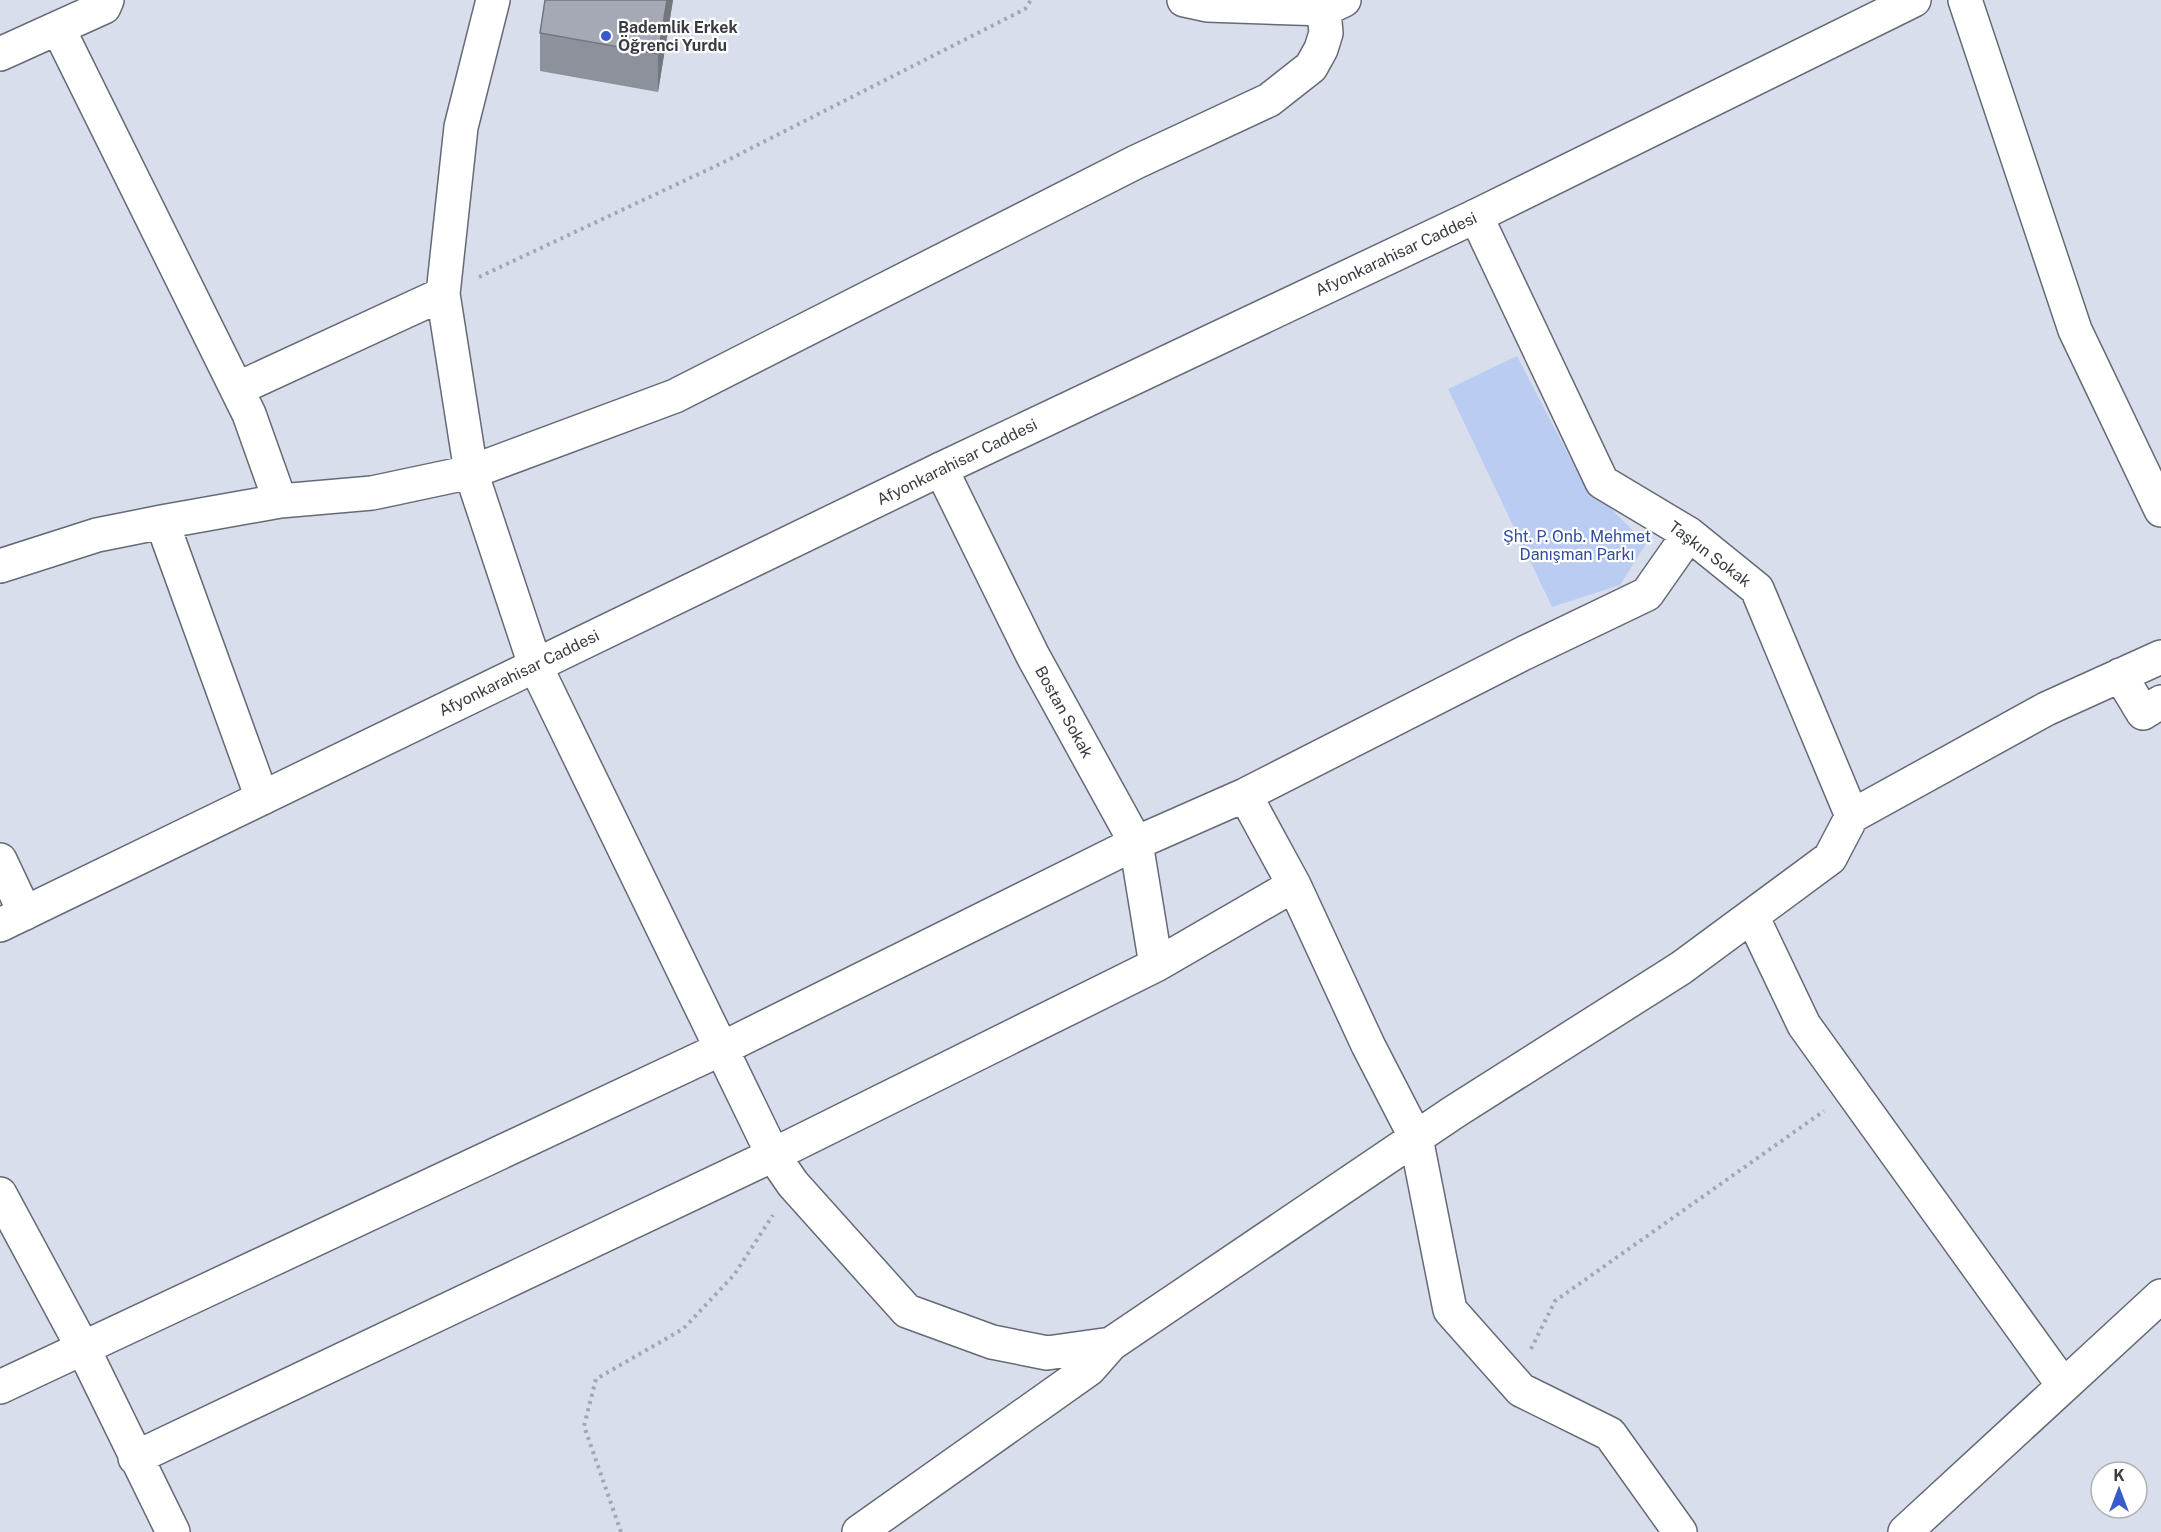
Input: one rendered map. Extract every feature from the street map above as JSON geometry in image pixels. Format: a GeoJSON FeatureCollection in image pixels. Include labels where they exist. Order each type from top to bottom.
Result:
{"type":"FeatureCollection","features":[{"type":"Feature","properties":{"kind":"street"},"geometry":{"type":"LineString","coordinates":[[0,54],[104,8],[107,0]]}},
{"type":"Feature","properties":{"kind":"street"},"geometry":{"type":"LineString","coordinates":[[493,0],[461,127],[443,294],[471,472],[535,665],[773,1155],[793,1184],[907,1311],[992,1342],[1047,1353],[1111,1344]]}},
{"type":"Feature","properties":{"kind":"street"},"geometry":{"type":"LineString","coordinates":[[0,566],[97,535],[162,522],[280,501],[372,493],[471,472],[675,396],[1136,162],[1269,100],[1311,67],[1321,49],[1326,33],[1331,3],[1207,5],[1184,0]]}},
{"type":"Feature","properties":{"kind":"street","name":"Afyonkarahisar Caddesi"},"geometry":{"type":"LineString","coordinates":[[12,919],[941,469],[1476,216],[1914,0]]}},
{"type":"Feature","properties":{"kind":"street"},"geometry":{"type":"LineString","coordinates":[[1965,0],[2075,330],[2161,510]]}},
{"type":"Feature","properties":{"kind":"street"},"geometry":{"type":"LineString","coordinates":[[58,28],[249,414],[280,501]]}},
{"type":"Feature","properties":{"kind":"street","name":"Taşkın Sokak"},"geometry":{"type":"LineString","coordinates":[[1476,216],[1602,482],[1689,534],[1757,589],[1852,816]]}},
{"type":"Feature","properties":{"kind":"street"},"geometry":{"type":"LineString","coordinates":[[237,389],[443,294]]}},
{"type":"Feature","properties":{"kind":"street","name":"Bostan Sokak"},"geometry":{"type":"LineString","coordinates":[[941,469],[1033,656],[1136,843],[1156,965]]}},
{"type":"Feature","properties":{"kind":"street"},"geometry":{"type":"LineString","coordinates":[[162,522],[262,798]]}},
{"type":"Feature","properties":{"kind":"street"},"geometry":{"type":"LineString","coordinates":[[0,1387],[721,1049],[1136,843],[1245,795],[1524,653],[1647,594],[1689,534]]}},
{"type":"Feature","properties":{"kind":"street"},"geometry":{"type":"LineString","coordinates":[[859,1532],[1089,1369],[1111,1344],[1416,1138],[1681,968],[1830,858],[1852,816],[2046,709],[2161,657]]}},
{"type":"Feature","properties":{"kind":"street"},"geometry":{"type":"LineString","coordinates":[[2120,675],[2143,713],[2161,702]]}},
{"type":"Feature","properties":{"kind":"street"},"geometry":{"type":"LineString","coordinates":[[1245,795],[1294,885],[1368,1045],[1416,1138],[1450,1310],[1521,1390],[1610,1434],[1680,1532]]}},
{"type":"Feature","properties":{"kind":"street"},"geometry":{"type":"LineString","coordinates":[[0,860],[12,919]]}},
{"type":"Feature","properties":{"kind":"street"},"geometry":{"type":"LineString","coordinates":[[135,1458],[773,1155],[1156,965],[1294,885]]}},
{"type":"Feature","properties":{"kind":"street"},"geometry":{"type":"LineString","coordinates":[[1752,916],[1804,1025],[2063,1385]]}},
{"type":"Feature","properties":{"kind":"street"},"geometry":{"type":"LineString","coordinates":[[0,1194],[83,1348],[173,1532]]}},
{"type":"Feature","properties":{"kind":"street"},"geometry":{"type":"LineString","coordinates":[[1905,1532],[2161,1296]]}},
{"type":"Feature","properties":{"kind":"path"},"geometry":{"type":"LineString","coordinates":[[443,294],[720,164],[1025,9],[1031,0]]}},
{"type":"Feature","properties":{"kind":"path"},"geometry":{"type":"LineString","coordinates":[[1514,1382],[1556,1301],[1851,1091]]}},
{"type":"Feature","properties":{"kind":"path"},"geometry":{"type":"LineString","coordinates":[[621,1532],[584,1426],[596,1379],[683,1329],[734,1275],[793,1184]]}},
{"type":"Feature","properties":{"kind":"green space","name":"Şht. P. Onb. Mehmet Danışman Parkı"},"geometry":{"type":"Polygon","coordinates":[[[1517,356],[1580,477],[1646,544],[1620,585],[1552,607],[1448,389],[1517,356]]]}},
{"type":"Feature","properties":{"kind":"building"},"geometry":{"type":"Polygon","coordinates":[[[545,0],[667,0],[658,54],[540,33],[545,0]]]}},
{"type":"Feature","properties":{"kind":"place","name":"Bademlik Erkek Öğrenci Yurdu"},"geometry":{"type":"Point","coordinates":[606,36]}}]}
